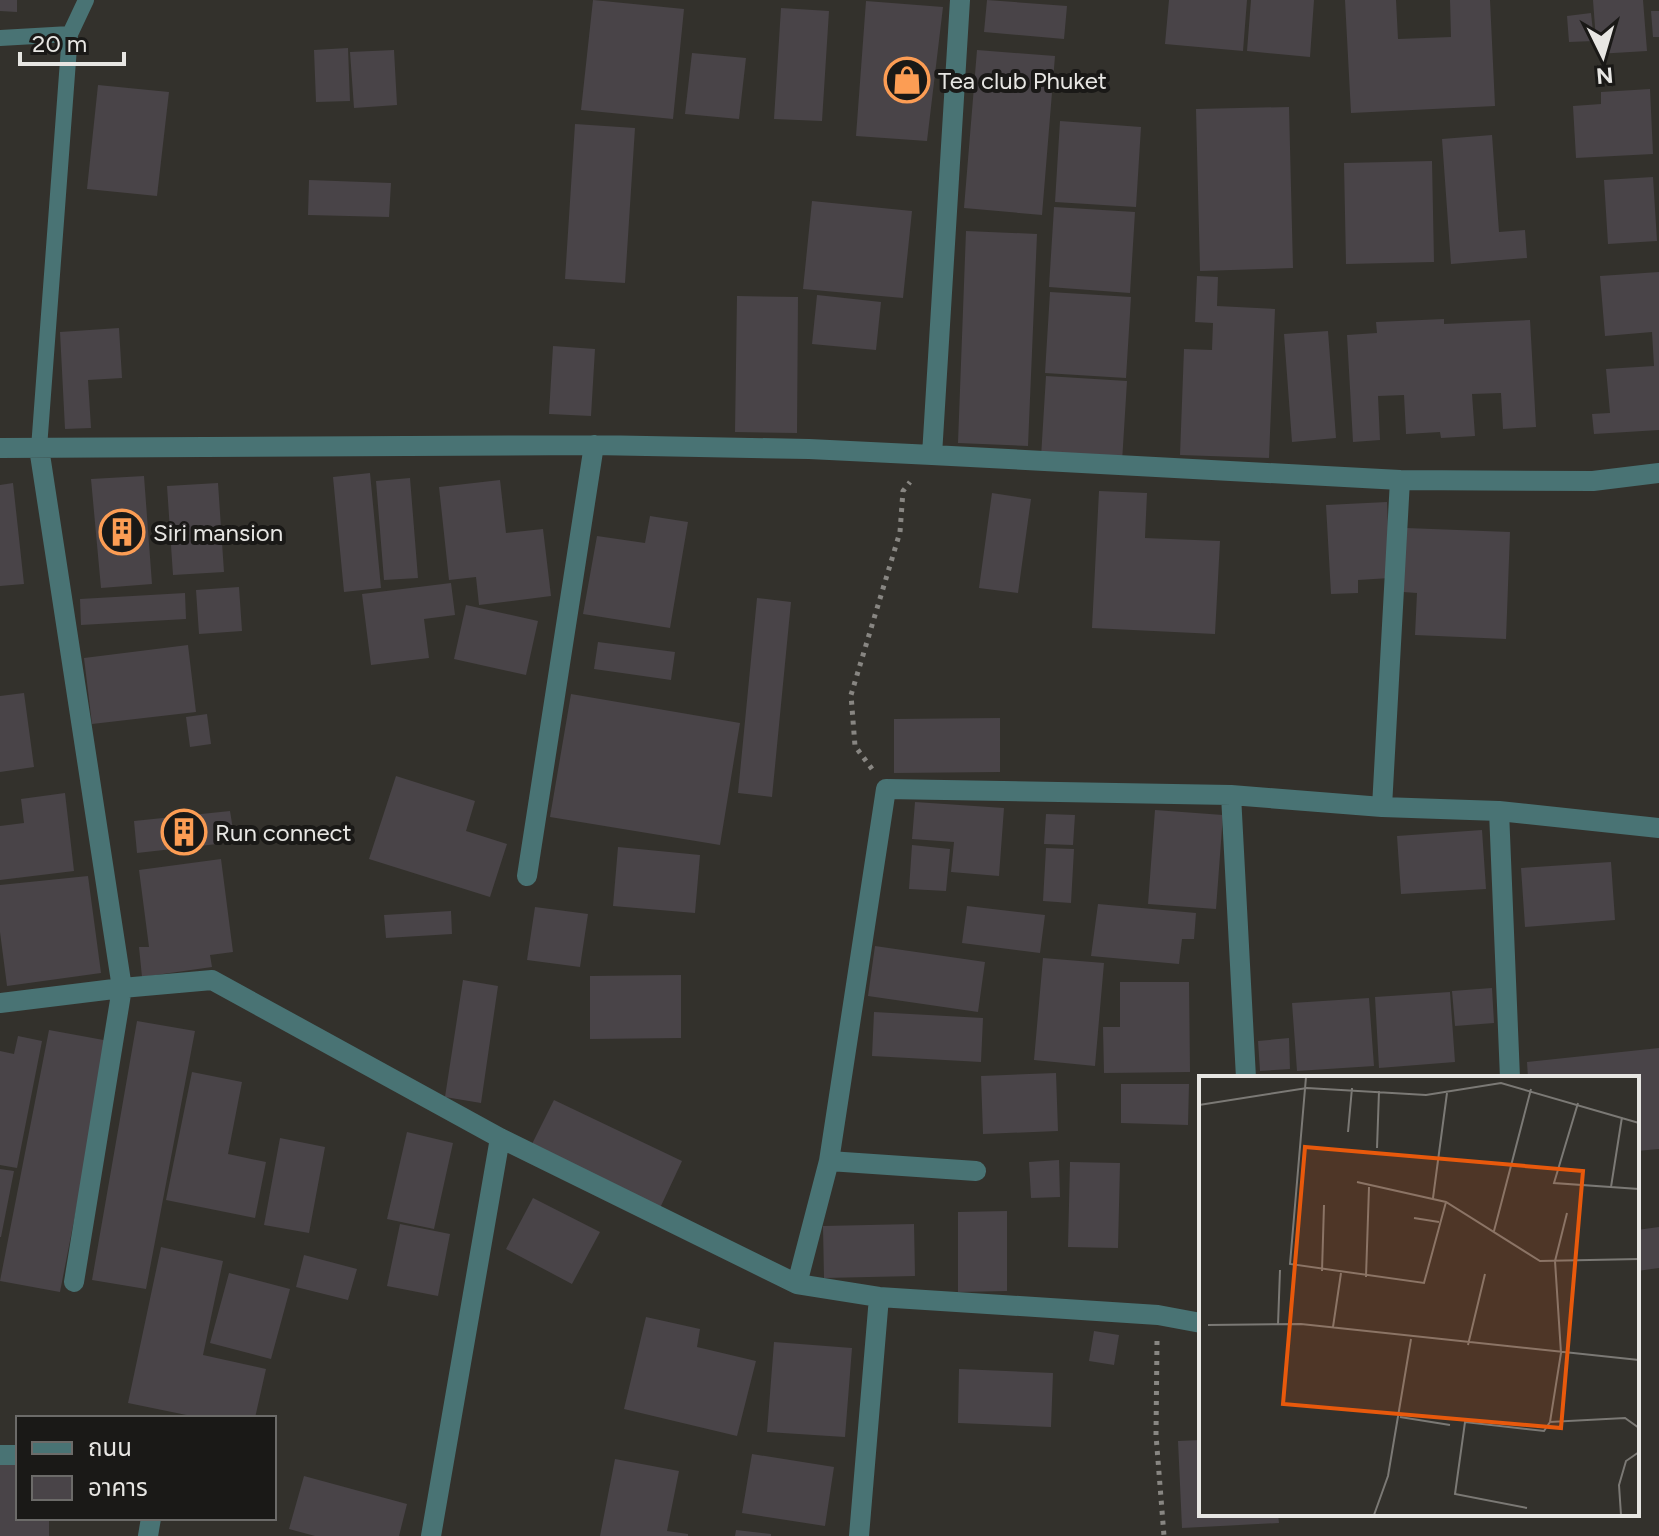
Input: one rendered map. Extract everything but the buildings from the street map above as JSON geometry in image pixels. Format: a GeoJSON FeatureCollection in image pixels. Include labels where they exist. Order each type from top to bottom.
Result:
{"type":"FeatureCollection","features":[{"type":"Feature","properties":{"kind":"street"},"geometry":{"type":"LineString","coordinates":[[932,455],[960,0]]}},
{"type":"Feature","properties":{"kind":"street"},"geometry":{"type":"LineString","coordinates":[[527,876],[594,445]]}},
{"type":"Feature","properties":{"kind":"street"},"geometry":{"type":"LineString","coordinates":[[0,448],[594,445],[809,449],[1400,480],[1593,481],[1659,473]]}},
{"type":"Feature","properties":{"kind":"street"},"geometry":{"type":"LineString","coordinates":[[39,448],[122,988],[74,1282]]}},
{"type":"Feature","properties":{"kind":"street"},"geometry":{"type":"LineString","coordinates":[[1382,807],[1400,480]]}},
{"type":"Feature","properties":{"kind":"street"},"geometry":{"type":"LineString","coordinates":[[797,1284],[829,1161],[886,789],[1231,795],[1382,807],[1499,811],[1659,828]]}},
{"type":"Feature","properties":{"kind":"street"},"geometry":{"type":"LineString","coordinates":[[1231,795],[1246,1076]]}},
{"type":"Feature","properties":{"kind":"street"},"geometry":{"type":"LineString","coordinates":[[1499,811],[1510,1076]]}},
{"type":"Feature","properties":{"kind":"street"},"geometry":{"type":"LineString","coordinates":[[0,1003],[212,980],[500,1138],[797,1284],[879,1297],[1158,1315],[1199,1323]]}},
{"type":"Feature","properties":{"kind":"street"},"geometry":{"type":"LineString","coordinates":[[431,1536],[500,1138]]}},
{"type":"Feature","properties":{"kind":"street"},"geometry":{"type":"LineString","coordinates":[[829,1161],[976,1171]]}},
{"type":"Feature","properties":{"kind":"street"},"geometry":{"type":"LineString","coordinates":[[859,1536],[879,1297]]}},
{"type":"Feature","properties":{"kind":"lane"},"geometry":{"type":"LineString","coordinates":[[39,448],[70,34],[86,0]]}},
{"type":"Feature","properties":{"kind":"lane"},"geometry":{"type":"LineString","coordinates":[[0,38],[70,34]]}},
{"type":"Feature","properties":{"kind":"path"},"geometry":{"type":"LineString","coordinates":[[886,789],[855,746],[851,695],[900,532],[903,491],[932,455]]}},
{"type":"Feature","properties":{"kind":"path"},"geometry":{"type":"LineString","coordinates":[[1158,1315],[1156,1435],[1164,1536]]}},
{"type":"Feature","properties":{"kind":"place","name":"Tea club Phuket"},"geometry":{"type":"Point","coordinates":[907,80]}},
{"type":"Feature","properties":{"kind":"place","name":"Siri mansion"},"geometry":{"type":"Point","coordinates":[122,532]}},
{"type":"Feature","properties":{"kind":"place","name":"Run connect"},"geometry":{"type":"Point","coordinates":[184,832]}}]}
